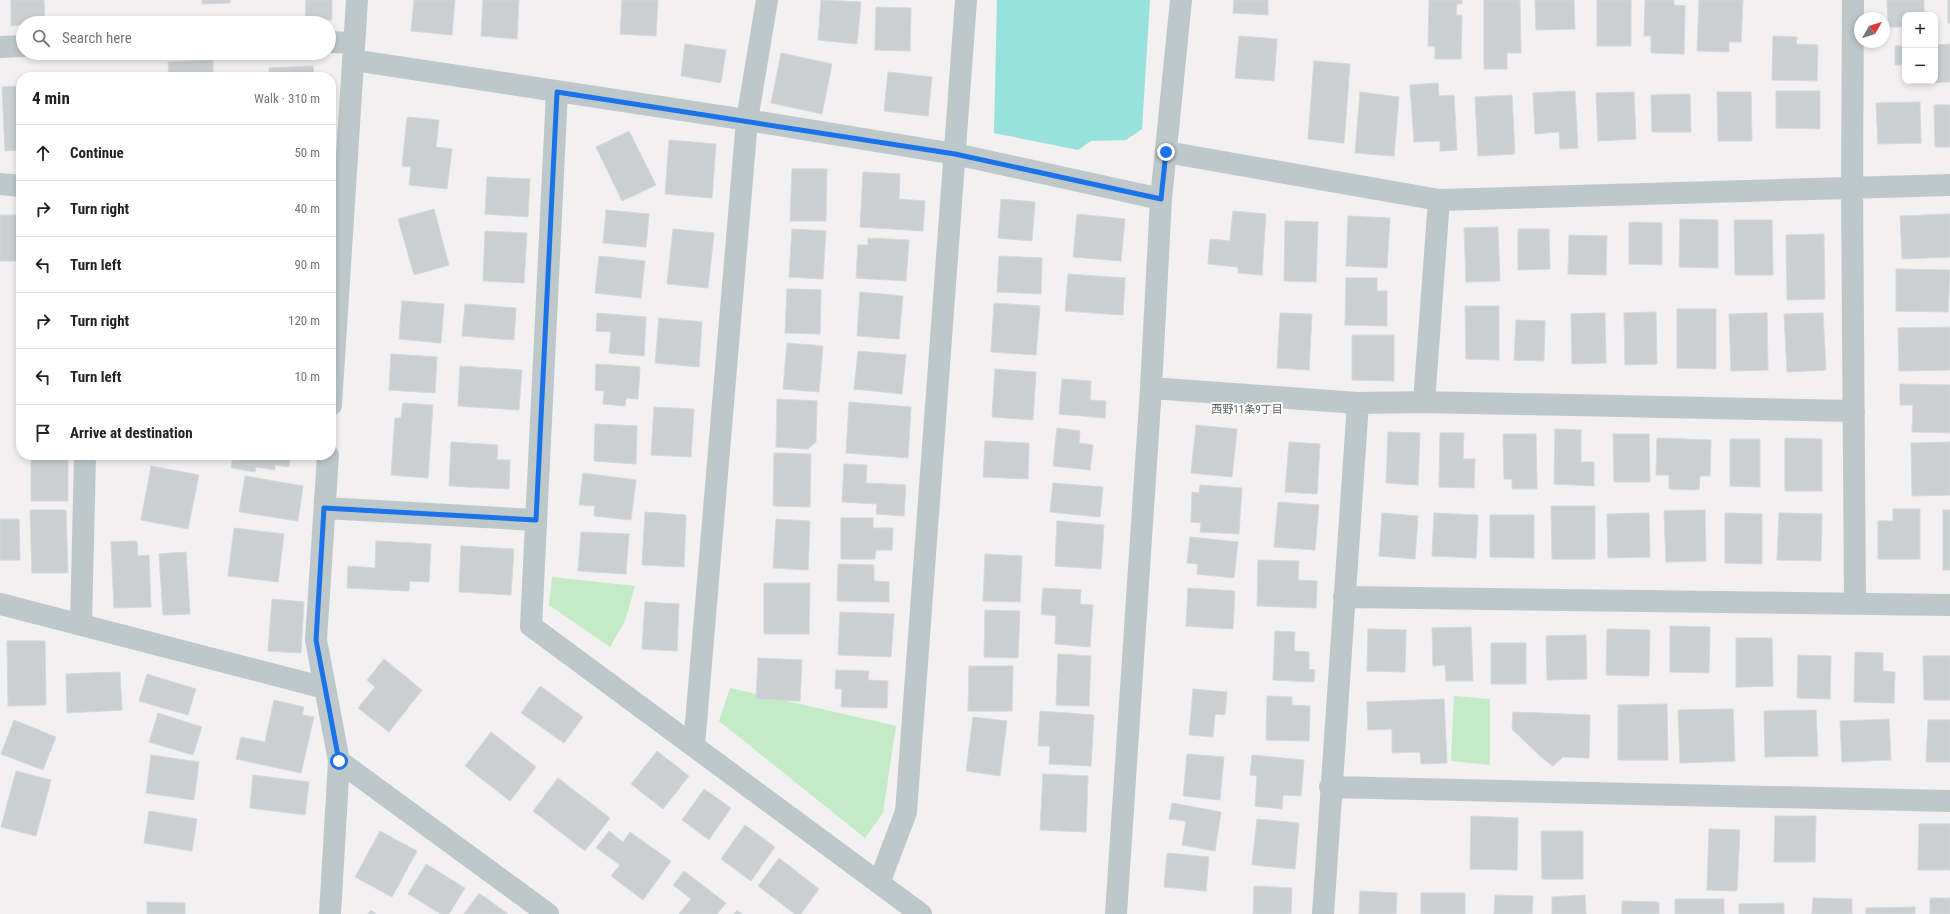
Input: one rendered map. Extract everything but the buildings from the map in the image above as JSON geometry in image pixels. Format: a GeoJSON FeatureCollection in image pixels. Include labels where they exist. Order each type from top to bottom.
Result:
{"type":"FeatureCollection","features":[{"type":"Feature","properties":{"kind":"street"},"geometry":{"type":"LineString","coordinates":[[336,232],[357,0]]}},
{"type":"Feature","properties":{"kind":"street"},"geometry":{"type":"LineString","coordinates":[[694,746],[747,120],[767,0]]}},
{"type":"Feature","properties":{"kind":"street"},"geometry":{"type":"LineString","coordinates":[[879,883],[906,812],[966,0]]}},
{"type":"Feature","properties":{"kind":"street"},"geometry":{"type":"LineString","coordinates":[[1116,914],[1151,388],[1161,199],[1181,0]]}},
{"type":"Feature","properties":{"kind":"street"},"geometry":{"type":"LineString","coordinates":[[1853,0],[1852,188],[1855,603]]}},
{"type":"Feature","properties":{"kind":"street"},"geometry":{"type":"LineString","coordinates":[[336,45],[353,52],[557,92],[747,120],[955,154],[1161,199]]}},
{"type":"Feature","properties":{"kind":"street"},"geometry":{"type":"LineString","coordinates":[[0,47],[16,46]]}},
{"type":"Feature","properties":{"kind":"street"},"geometry":{"type":"LineString","coordinates":[[557,92],[531,626],[920,914]]}},
{"type":"Feature","properties":{"kind":"street"},"geometry":{"type":"LineString","coordinates":[[1166,152],[1439,200],[1950,186]]}},
{"type":"Feature","properties":{"kind":"street"},"geometry":{"type":"LineString","coordinates":[[0,184],[16,186]]}},
{"type":"Feature","properties":{"kind":"street"},"geometry":{"type":"LineString","coordinates":[[1424,402],[1439,200]]}},
{"type":"Feature","properties":{"kind":"street"},"geometry":{"type":"LineString","coordinates":[[1151,388],[1358,403],[1424,402],[1854,411]]}},
{"type":"Feature","properties":{"kind":"street"},"geometry":{"type":"LineString","coordinates":[[1323,914],[1330,787],[1358,403]]}},
{"type":"Feature","properties":{"kind":"street"},"geometry":{"type":"LineString","coordinates":[[81,625],[86,460]]}},
{"type":"Feature","properties":{"kind":"street"},"geometry":{"type":"LineString","coordinates":[[328,460],[316,640],[339,761],[330,914]]}},
{"type":"Feature","properties":{"kind":"street"},"geometry":{"type":"LineString","coordinates":[[324,508],[536,520]]}},
{"type":"Feature","properties":{"kind":"street"},"geometry":{"type":"LineString","coordinates":[[1344,597],[1855,603],[1950,606]]}},
{"type":"Feature","properties":{"kind":"street"},"geometry":{"type":"LineString","coordinates":[[0,604],[325,688]]}},
{"type":"Feature","properties":{"kind":"street"},"geometry":{"type":"LineString","coordinates":[[339,761],[548,914]]}},
{"type":"Feature","properties":{"kind":"street"},"geometry":{"type":"LineString","coordinates":[[1330,787],[1950,801]]}},
{"type":"Feature","properties":{"kind":"green space"},"geometry":{"type":"Polygon","coordinates":[[[552,577],[635,586],[625,621],[610,647],[549,605],[552,577]]]}},
{"type":"Feature","properties":{"kind":"green space"},"geometry":{"type":"Polygon","coordinates":[[[730,688],[896,726],[883,813],[865,838],[719,721],[730,688]]]}},
{"type":"Feature","properties":{"kind":"green space"},"geometry":{"type":"Polygon","coordinates":[[[1454,696],[1490,699],[1490,765],[1451,761],[1454,696]]]}},
{"type":"Feature","properties":{"kind":"water"},"geometry":{"type":"Polygon","coordinates":[[[997,0],[1150,0],[1142,129],[1126,140],[1091,141],[1078,150],[994,133],[997,0]]]}},
{"type":"Feature","properties":{"kind":"district","name":"西野11条9丁目"},"geometry":{"type":"Point","coordinates":[1247,409]}},
{"type":"Feature","properties":{"kind":"route"},"geometry":{"type":"LineString","coordinates":[[339,761],[316,640],[324,508],[536,520],[557,92],[747,120],[955,154],[1161,199],[1166,152]]}}]}
